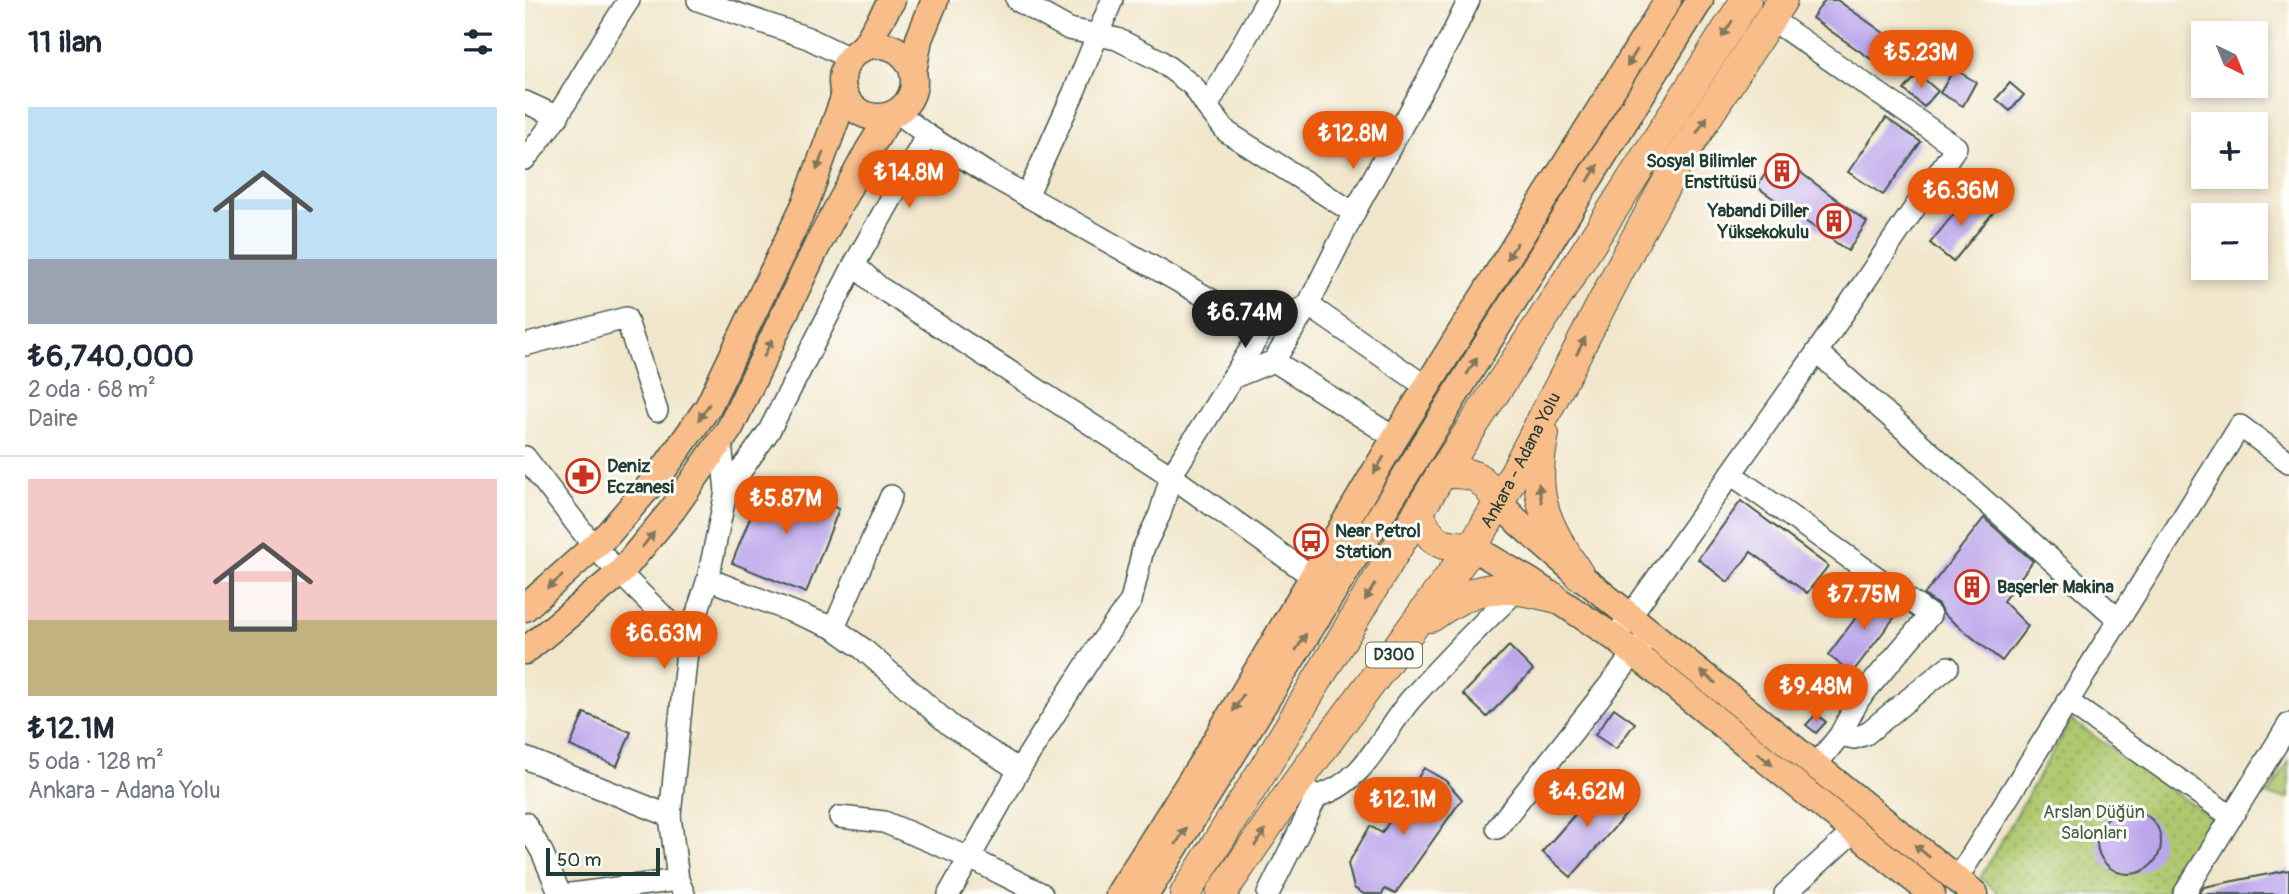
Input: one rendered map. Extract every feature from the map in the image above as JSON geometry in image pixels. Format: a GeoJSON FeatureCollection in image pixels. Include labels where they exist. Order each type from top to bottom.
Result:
{"type":"FeatureCollection","features":[{"type":"Feature","properties":{"kind":"highway","name":"D300"},"geometry":{"type":"LineString","coordinates":[[1185,894],[1442,473],[1567,283],[1746,0]]}},
{"type":"Feature","properties":{"kind":"highway","name":"Ankara - Adana Yolu"},"geometry":{"type":"LineString","coordinates":[[1221,894],[1307,790],[1413,629],[1472,547],[1499,503],[1550,407],[1636,238],[1681,159],[1777,9]]}},
{"type":"Feature","properties":{"kind":"highway"},"geometry":{"type":"LineString","coordinates":[[1550,407],[1538,466],[1541,502],[1554,536],[1580,575]]}},
{"type":"Feature","properties":{"kind":"highway"},"geometry":{"type":"LineString","coordinates":[[1442,473],[1470,472],[1485,481],[1499,503]]}},
{"type":"Feature","properties":{"kind":"highway"},"geometry":{"type":"LineString","coordinates":[[1418,513],[1429,536],[1445,545],[1472,547]]}},
{"type":"Feature","properties":{"kind":"highway"},"geometry":{"type":"LineString","coordinates":[[1413,629],[1457,598],[1497,587],[1553,597]]}},
{"type":"Feature","properties":{"kind":"main road"},"geometry":{"type":"LineString","coordinates":[[525,608],[595,548],[664,469],[708,407],[806,202],[844,98],[841,78],[892,0]]}},
{"type":"Feature","properties":{"kind":"main road"},"geometry":{"type":"LineString","coordinates":[[525,651],[621,572],[673,509],[730,428],[816,248],[868,151],[911,96],[919,39],[935,0]]}},
{"type":"Feature","properties":{"kind":"main road"},"geometry":{"type":"LineString","coordinates":[[1119,894],[1207,755],[1395,438],[1668,0]]}},
{"type":"Feature","properties":{"kind":"main road"},"geometry":{"type":"LineString","coordinates":[[1146,894],[1700,0]]}},
{"type":"Feature","properties":{"kind":"main road"},"geometry":{"type":"LineString","coordinates":[[857,53],[877,44],[891,47],[904,56],[913,72]]}},
{"type":"Feature","properties":{"kind":"main road"},"geometry":{"type":"LineString","coordinates":[[844,98],[857,112],[868,117],[896,112]]}},
{"type":"Feature","properties":{"kind":"main road"},"geometry":{"type":"LineString","coordinates":[[1427,388],[1450,402]]}},
{"type":"Feature","properties":{"kind":"main road"},"geometry":{"type":"LineString","coordinates":[[1395,438],[1418,452]]}},
{"type":"Feature","properties":{"kind":"main road"},"geometry":{"type":"LineString","coordinates":[[1499,503],[1580,575],[1966,886]]}},
{"type":"Feature","properties":{"kind":"main road"},"geometry":{"type":"LineString","coordinates":[[1472,547],[1553,597],[1624,646],[1932,894]]}},
{"type":"Feature","properties":{"kind":"street"},"geometry":{"type":"LineString","coordinates":[[525,159],[558,117],[591,58],[629,0]]}},
{"type":"Feature","properties":{"kind":"street"},"geometry":{"type":"LineString","coordinates":[[698,0],[857,53]]}},
{"type":"Feature","properties":{"kind":"street"},"geometry":{"type":"LineString","coordinates":[[1017,0],[1069,29],[1117,39],[1159,60],[1193,86],[1227,132],[1354,213]]}},
{"type":"Feature","properties":{"kind":"street"},"geometry":{"type":"LineString","coordinates":[[1027,196],[1112,0]]}},
{"type":"Feature","properties":{"kind":"street"},"geometry":{"type":"LineString","coordinates":[[1207,107],[1267,0]]}},
{"type":"Feature","properties":{"kind":"street"},"geometry":{"type":"LineString","coordinates":[[1232,378],[1274,361],[1308,305],[1354,213],[1469,0]]}},
{"type":"Feature","properties":{"kind":"street"},"geometry":{"type":"LineString","coordinates":[[1497,828],[1641,623],[1731,474],[1957,147],[1777,9]]}},
{"type":"Feature","properties":{"kind":"street"},"geometry":{"type":"LineString","coordinates":[[525,102],[558,117]]}},
{"type":"Feature","properties":{"kind":"street"},"geometry":{"type":"LineString","coordinates":[[896,112],[927,135],[1027,196],[1263,329]]}},
{"type":"Feature","properties":{"kind":"street"},"geometry":{"type":"LineString","coordinates":[[726,492],[769,431],[854,265],[927,135]]}},
{"type":"Feature","properties":{"kind":"street"},"geometry":{"type":"LineString","coordinates":[[854,265],[879,287],[1171,476],[1313,577]]}},
{"type":"Feature","properties":{"kind":"street"},"geometry":{"type":"LineString","coordinates":[[1308,305],[1427,388]]}},
{"type":"Feature","properties":{"kind":"street"},"geometry":{"type":"LineString","coordinates":[[949,894],[1019,770],[1131,601],[1143,549],[1160,514],[1171,476],[1263,329],[1308,305]]}},
{"type":"Feature","properties":{"kind":"street"},"geometry":{"type":"LineString","coordinates":[[525,345],[626,318],[657,411]]}},
{"type":"Feature","properties":{"kind":"street"},"geometry":{"type":"LineString","coordinates":[[1817,352],[2118,619]]}},
{"type":"Feature","properties":{"kind":"street"},"geometry":{"type":"LineString","coordinates":[[1274,361],[1395,438]]}},
{"type":"Feature","properties":{"kind":"street"},"geometry":{"type":"LineString","coordinates":[[1966,886],[2067,701],[2240,426],[2289,462]]}},
{"type":"Feature","properties":{"kind":"street"},"geometry":{"type":"LineString","coordinates":[[571,894],[683,890],[670,816],[688,641],[708,579],[726,492],[721,442]]}},
{"type":"Feature","properties":{"kind":"street"},"geometry":{"type":"LineString","coordinates":[[525,457],[595,548],[688,641]]}},
{"type":"Feature","properties":{"kind":"street"},"geometry":{"type":"LineString","coordinates":[[1731,474],[1930,615],[1859,699],[1840,735],[1816,765]]}},
{"type":"Feature","properties":{"kind":"street"},"geometry":{"type":"LineString","coordinates":[[834,628],[891,496]]}},
{"type":"Feature","properties":{"kind":"street"},"geometry":{"type":"LineString","coordinates":[[708,579],[834,628],[863,649],[951,726],[1019,770]]}},
{"type":"Feature","properties":{"kind":"street"},"geometry":{"type":"LineString","coordinates":[[1268,894],[1307,790],[1334,792],[1347,783],[1377,748],[1409,701],[1466,638],[1518,589]]}},
{"type":"Feature","properties":{"kind":"street"},"geometry":{"type":"LineString","coordinates":[[1840,735],[1854,738],[1866,734],[1948,667]]}},
{"type":"Feature","properties":{"kind":"street"},"geometry":{"type":"LineString","coordinates":[[2067,701],[2232,817]]}},
{"type":"Feature","properties":{"kind":"street"},"geometry":{"type":"LineString","coordinates":[[2184,894],[2289,724]]}},
{"type":"Feature","properties":{"kind":"street"},"geometry":{"type":"LineString","coordinates":[[525,758],[670,816]]}},
{"type":"Feature","properties":{"kind":"street"},"geometry":{"type":"LineString","coordinates":[[840,817],[884,822],[970,858],[1042,894]]}},
{"type":"Feature","properties":{"kind":"street"},"geometry":{"type":"LineString","coordinates":[[525,823],[542,852],[560,894]]}},
{"type":"Feature","properties":{"kind":"street"},"geometry":{"type":"LineString","coordinates":[[1785,894],[1854,831]]}},
{"type":"Feature","properties":{"kind":"green space","name":"Arslan Düğün Salonları"},"geometry":{"type":"Polygon","coordinates":[[[2071,720],[2213,819],[2165,894],[2000,894],[1980,878],[2071,720]]]}},
{"type":"Feature","properties":{"kind":"green space"},"geometry":{"type":"Polygon","coordinates":[[[2289,760],[2289,798],[2268,796],[2289,760]]]}},
{"type":"Feature","properties":{"kind":"building"},"geometry":{"type":"Polygon","coordinates":[[[1825,0],[1837,0],[1888,36],[1871,59],[1812,18],[1825,0]]]}},
{"type":"Feature","properties":{"kind":"building"},"geometry":{"type":"Polygon","coordinates":[[[1954,69],[1976,82],[1963,106],[1940,93],[1954,69]]]}},
{"type":"Feature","properties":{"kind":"building"},"geometry":{"type":"Polygon","coordinates":[[[1918,74],[1938,91],[1924,107],[1904,90],[1918,74]]]}},
{"type":"Feature","properties":{"kind":"building"},"geometry":{"type":"Polygon","coordinates":[[[2010,83],[2024,95],[2010,111],[1996,99],[2010,83]]]}},
{"type":"Feature","properties":{"kind":"building"},"geometry":{"type":"Polygon","coordinates":[[[1886,118],[1921,142],[1883,195],[1848,172],[1886,118]]]}},
{"type":"Feature","properties":{"kind":"building"},"geometry":{"type":"Polygon","coordinates":[[[1777,155],[1867,222],[1848,251],[1757,187],[1777,155]]]}},
{"type":"Feature","properties":{"kind":"building"},"geometry":{"type":"Polygon","coordinates":[[[1970,194],[1993,213],[1953,262],[1930,243],[1970,194]]]}},
{"type":"Feature","properties":{"kind":"building"},"geometry":{"type":"Polygon","coordinates":[[[766,478],[839,509],[806,593],[732,563],[766,478]]]}},
{"type":"Feature","properties":{"kind":"building"},"geometry":{"type":"Polygon","coordinates":[[[1741,501],[1828,566],[1807,593],[1751,552],[1728,582],[1698,559],[1741,501]]]}},
{"type":"Feature","properties":{"kind":"building","name":"Başerler Makina"},"geometry":{"type":"Polygon","coordinates":[[[1984,518],[2033,561],[2003,601],[2028,626],[2002,661],[1943,614],[1938,605],[1924,595],[1984,518]]]}},
{"type":"Feature","properties":{"kind":"building"},"geometry":{"type":"Polygon","coordinates":[[[1875,592],[1900,610],[1852,673],[1828,655],[1875,592]]]}},
{"type":"Feature","properties":{"kind":"building"},"geometry":{"type":"Polygon","coordinates":[[[1509,646],[1533,670],[1487,717],[1463,694],[1509,646]]]}},
{"type":"Feature","properties":{"kind":"building"},"geometry":{"type":"Polygon","coordinates":[[[1614,708],[1635,723],[1616,749],[1595,735],[1614,708]]]}},
{"type":"Feature","properties":{"kind":"building"},"geometry":{"type":"Polygon","coordinates":[[[584,713],[631,732],[617,766],[570,746],[584,713]]]}},
{"type":"Feature","properties":{"kind":"building"},"geometry":{"type":"Polygon","coordinates":[[[1816,714],[1826,722],[1816,733],[1806,725],[1816,714]]]}},
{"type":"Feature","properties":{"kind":"building"},"geometry":{"type":"Polygon","coordinates":[[[1424,768],[1446,781],[1462,799],[1395,894],[1385,889],[1382,894],[1364,894],[1354,888],[1348,864],[1370,826],[1382,833],[1424,768]]]}},
{"type":"Feature","properties":{"kind":"building"},"geometry":{"type":"Polygon","coordinates":[[[1606,779],[1625,796],[1618,804],[1628,812],[1571,877],[1542,852],[1606,779]]]}},
{"type":"Feature","properties":{"kind":"building"},"geometry":{"type":"Polygon","coordinates":[[[2123,810],[2135,810],[2152,819],[2159,830],[2159,854],[2152,865],[2135,874],[2123,874],[2111,869],[2102,860],[2097,848],[2097,836],[2102,824],[2111,815],[2123,810]]]}},
{"type":"Feature","properties":{"kind":"building"},"geometry":{"type":"Polygon","coordinates":[[[2289,870],[2289,894],[2199,894],[2204,887],[2289,870]]]}},
{"type":"Feature","properties":{"kind":"place","name":"Sosyal Bilimler Enstitüsü"},"geometry":{"type":"Point","coordinates":[1782,171]}},
{"type":"Feature","properties":{"kind":"place","name":"Yabandi Diller Yüksekokulu"},"geometry":{"type":"Point","coordinates":[1834,221]}},
{"type":"Feature","properties":{"kind":"place","name":"Deniz Eczanesi"},"geometry":{"type":"Point","coordinates":[583,476]}},
{"type":"Feature","properties":{"kind":"place","name":"Near Petrol Station"},"geometry":{"type":"Point","coordinates":[1311,541]}},
{"type":"Feature","properties":{"kind":"place","name":"Başerler Makina"},"geometry":{"type":"Point","coordinates":[1972,587]}}]}
